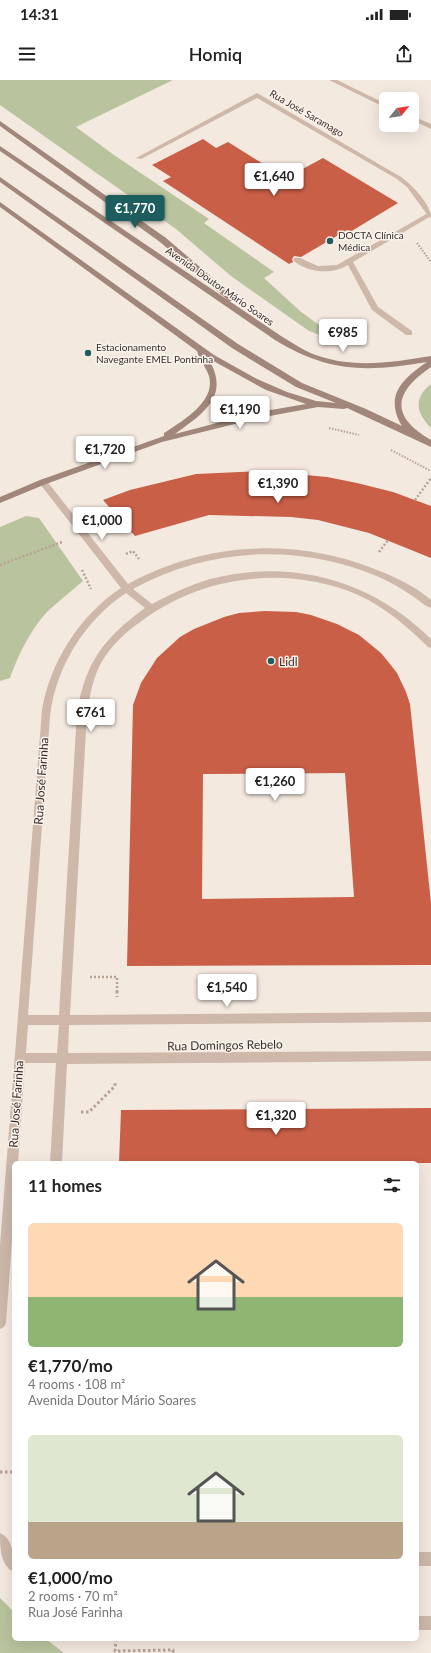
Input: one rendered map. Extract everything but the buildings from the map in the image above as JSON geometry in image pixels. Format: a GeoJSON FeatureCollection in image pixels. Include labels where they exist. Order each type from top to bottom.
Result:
{"type":"FeatureCollection","features":[{"type":"Feature","properties":{"kind":"main road"},"geometry":{"type":"LineString","coordinates":[[0,123],[162,240],[211,280],[260,325]]}},
{"type":"Feature","properties":{"kind":"main road","name":"Avenida Doutor Mário Soares"},"geometry":{"type":"LineString","coordinates":[[0,148],[294,348],[319,359],[355,365],[410,363],[431,359]]}},
{"type":"Feature","properties":{"kind":"main road"},"geometry":{"type":"LineString","coordinates":[[0,179],[234,346],[299,385],[351,406],[431,444]]}},
{"type":"Feature","properties":{"kind":"main road"},"geometry":{"type":"LineString","coordinates":[[0,204],[197,348],[232,370],[259,383],[317,405]]}},
{"type":"Feature","properties":{"kind":"main road"},"geometry":{"type":"LineString","coordinates":[[160,440],[192,418],[207,402],[214,387],[212,375],[206,361],[197,348]]}},
{"type":"Feature","properties":{"kind":"main road"},"geometry":{"type":"LineString","coordinates":[[418,438],[403,422],[396,402],[401,389],[408,381],[420,370],[431,363]]}},
{"type":"Feature","properties":{"kind":"main road"},"geometry":{"type":"LineString","coordinates":[[0,500],[43,482],[160,440],[259,415],[317,405],[351,406]]}},
{"type":"Feature","properties":{"kind":"street"},"geometry":{"type":"LineString","coordinates":[[332,80],[379,103]]}},
{"type":"Feature","properties":{"kind":"street","name":"Rua José Saramago"},"geometry":{"type":"LineString","coordinates":[[139,158],[257,95],[399,178],[410,186],[430,215]]}},
{"type":"Feature","properties":{"kind":"street"},"geometry":{"type":"LineString","coordinates":[[419,121],[431,127]]}},
{"type":"Feature","properties":{"kind":"street"},"geometry":{"type":"LineString","coordinates":[[297,260],[304,265],[320,270],[331,270],[430,215]]}},
{"type":"Feature","properties":{"kind":"street"},"geometry":{"type":"LineString","coordinates":[[349,261],[375,308],[409,333]]}},
{"type":"Feature","properties":{"kind":"street"},"geometry":{"type":"LineString","coordinates":[[43,482],[126,589],[151,608]]}},
{"type":"Feature","properties":{"kind":"street","name":"Rua José Farinha"},"geometry":{"type":"LineString","coordinates":[[12,1161],[47,705],[60,663],[76,639],[94,616],[115,597],[142,580],[185,563],[217,555],[249,551],[278,550],[315,554],[355,564],[389,578],[410,589],[431,605]]}},
{"type":"Feature","properties":{"kind":"street"},"geometry":{"type":"LineString","coordinates":[[56,1161],[80,735],[85,694],[99,660],[112,641],[141,614],[182,592],[222,579],[270,574],[317,579],[360,593],[380,603],[417,630],[431,645]]}},
{"type":"Feature","properties":{"kind":"street"},"geometry":{"type":"LineString","coordinates":[[22,1020],[431,1017]]}},
{"type":"Feature","properties":{"kind":"street","name":"Rua Domingos Rebelo"},"geometry":{"type":"LineString","coordinates":[[20,1058],[62,1059],[431,1056]]}},
{"type":"Feature","properties":{"kind":"street","name":"Rua José Farinha"},"geometry":{"type":"LineString","coordinates":[[0,1323],[12,1164]]}},
{"type":"Feature","properties":{"kind":"street"},"geometry":{"type":"LineString","coordinates":[[0,1540],[12,1561]]}},
{"type":"Feature","properties":{"kind":"street"},"geometry":{"type":"LineString","coordinates":[[419,1559],[431,1559]]}},
{"type":"Feature","properties":{"kind":"street"},"geometry":{"type":"LineString","coordinates":[[419,1623],[431,1623]]}},
{"type":"Feature","properties":{"kind":"path"},"geometry":{"type":"LineString","coordinates":[[349,432],[362,436]]}},
{"type":"Feature","properties":{"kind":"path"},"geometry":{"type":"LineString","coordinates":[[389,449],[431,471]]}},
{"type":"Feature","properties":{"kind":"path"},"geometry":{"type":"LineString","coordinates":[[415,500],[431,478]]}},
{"type":"Feature","properties":{"kind":"path"},"geometry":{"type":"LineString","coordinates":[[0,565],[62,542],[66,548]]}},
{"type":"Feature","properties":{"kind":"path"},"geometry":{"type":"LineString","coordinates":[[79,566],[84,572]]}},
{"type":"Feature","properties":{"kind":"path"},"geometry":{"type":"LineString","coordinates":[[0,1472],[12,1472]]}},
{"type":"Feature","properties":{"kind":"path"},"geometry":{"type":"LineString","coordinates":[[116,1641],[115,1651],[173,1650],[173,1653]]}},
{"type":"Feature","properties":{"kind":"green space"},"geometry":{"type":"Polygon","coordinates":[[[0,80],[173,80],[76,127],[114,155],[209,219],[204,223],[274,272],[264,278],[300,311],[345,344],[309,331],[231,276],[176,229],[0,105],[0,80]]]}},
{"type":"Feature","properties":{"kind":"green space"},"geometry":{"type":"Polygon","coordinates":[[[431,384],[431,428],[422,417],[419,400],[425,389],[431,384]]]}},
{"type":"Feature","properties":{"kind":"green space"},"geometry":{"type":"Polygon","coordinates":[[[26,516],[39,518],[83,581],[46,613],[25,644],[10,678],[0,681],[0,527],[26,516]]]}},
{"type":"Feature","properties":{"kind":"green space"},"geometry":{"type":"Polygon","coordinates":[[[0,1598],[12,1610],[12,1641],[49,1641],[64,1653],[0,1653],[0,1598]]]}},
{"type":"Feature","properties":{"kind":"place","name":"DOCTA Clínica Médica"},"geometry":{"type":"Point","coordinates":[330,241]}},
{"type":"Feature","properties":{"kind":"place","name":"Estacionamento Navegante EMEL Pontinha"},"geometry":{"type":"Point","coordinates":[88,353]}},
{"type":"Feature","properties":{"kind":"place","name":"Lidl"},"geometry":{"type":"Point","coordinates":[271,661]}}]}
